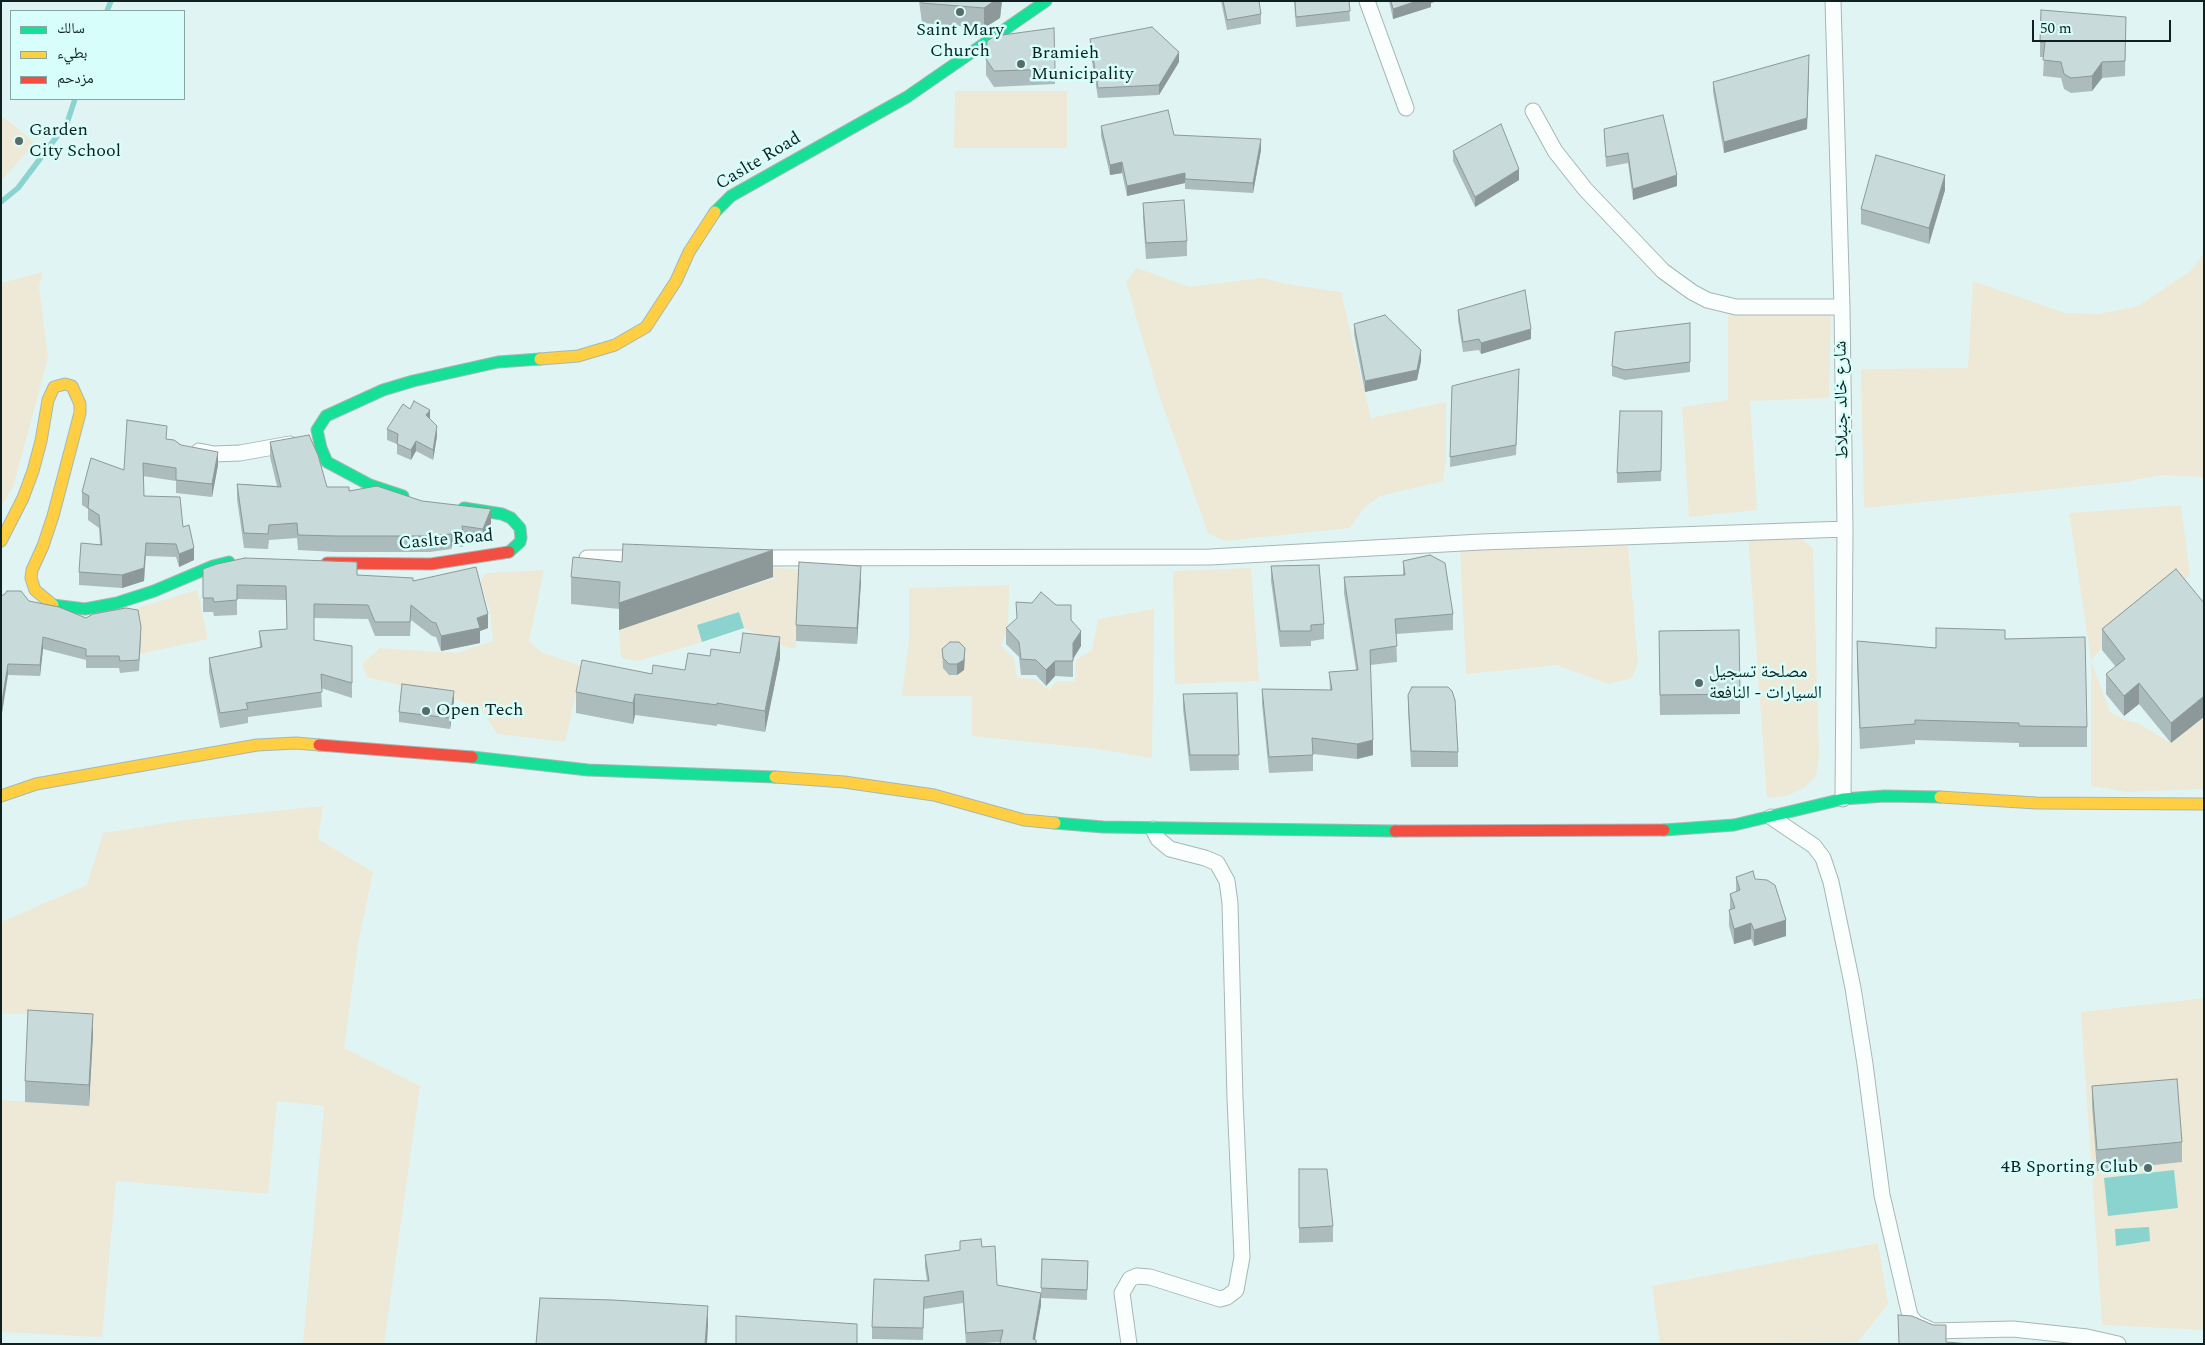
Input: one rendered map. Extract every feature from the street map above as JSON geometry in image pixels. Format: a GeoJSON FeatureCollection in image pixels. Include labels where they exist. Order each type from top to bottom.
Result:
{"type":"FeatureCollection","features":[{"type":"Feature","properties":{"kind":"main road","name":"Caslte Road"},"geometry":{"type":"LineString","coordinates":[[319,438],[317,430],[326,416],[383,390],[498,362],[578,356],[615,345],[631,337],[646,326],[654,316],[676,282],[689,252],[703,229],[713,214],[731,196],[907,97],[1046,1]]}},
{"type":"Feature","properties":{"kind":"main road"},"geometry":{"type":"LineString","coordinates":[[1,541],[23,498],[33,471],[50,395],[54,387],[65,384],[72,386],[76,390],[80,404],[80,413],[53,516],[43,546],[32,570],[31,578],[35,590],[53,605],[85,609],[117,603],[154,591],[214,566],[238,561]]}},
{"type":"Feature","properties":{"kind":"main road"},"geometry":{"type":"LineString","coordinates":[[319,438],[327,462],[370,485],[415,500]]}},
{"type":"Feature","properties":{"kind":"main road","name":"Caslte Road"},"geometry":{"type":"LineString","coordinates":[[316,563],[431,564],[508,553],[520,542],[520,528],[511,518],[502,514],[451,506]]}},
{"type":"Feature","properties":{"kind":"main road"},"geometry":{"type":"LineString","coordinates":[[1,796],[36,784],[258,745],[296,743],[502,759],[588,770],[745,775],[844,782],[934,794],[1024,820],[1071,826],[1355,831],[1659,830],[1734,825],[1843,799],[1926,796],[2036,803],[2204,804]]}},
{"type":"Feature","properties":{"kind":"street"},"geometry":{"type":"LineString","coordinates":[[1367,1],[1406,108]]}},
{"type":"Feature","properties":{"kind":"street","name":"شارع خالد جنبلاط"},"geometry":{"type":"LineString","coordinates":[[1833,1],[1842,307],[1845,529],[1843,799]]}},
{"type":"Feature","properties":{"kind":"street"},"geometry":{"type":"LineString","coordinates":[[1533,110],[1555,151],[1584,189],[1663,272],[1692,292],[1707,300],[1736,307],[1842,307]]}},
{"type":"Feature","properties":{"kind":"street"},"geometry":{"type":"LineString","coordinates":[[182,450],[214,454],[240,453],[319,438]]}},
{"type":"Feature","properties":{"kind":"street"},"geometry":{"type":"LineString","coordinates":[[743,558],[1210,557],[1480,542],[1845,529]]}},
{"type":"Feature","properties":{"kind":"street"},"geometry":{"type":"LineString","coordinates":[[587,558],[655,558]]}},
{"type":"Feature","properties":{"kind":"street"},"geometry":{"type":"LineString","coordinates":[[1771,817],[1814,846],[1823,858],[1828,874],[1853,988],[1882,1194],[1910,1316],[1916,1324],[1933,1331],[2013,1329],[2087,1337],[2118,1344]]}},
{"type":"Feature","properties":{"kind":"street"},"geometry":{"type":"LineString","coordinates":[[1129,1344],[1122,1293],[1130,1279],[1137,1276],[1150,1278],[1220,1298],[1227,1297],[1236,1290],[1242,1257],[1228,881],[1217,863],[1170,849],[1158,839],[1153,828]]}},
{"type":"Feature","properties":{"kind":"shaded area"},"geometry":{"type":"Polygon","coordinates":[[[955,91],[1067,91],[1067,148],[954,148],[955,91]]]}},
{"type":"Feature","properties":{"kind":"shaded area","name":"Garden City School"},"geometry":{"type":"Polygon","coordinates":[[[4,117],[35,143],[1,181],[1,121],[4,117]]]}},
{"type":"Feature","properties":{"kind":"shaded area"},"geometry":{"type":"Polygon","coordinates":[[[2204,252],[2204,477],[2162,475],[2124,482],[1864,508],[1861,369],[1968,368],[1973,281],[2065,313],[2099,314],[2138,306],[2192,270],[2204,252]]]}},
{"type":"Feature","properties":{"kind":"shaded area"},"geometry":{"type":"Polygon","coordinates":[[[1137,268],[1190,287],[1262,278],[1292,285],[1341,292],[1371,418],[1446,402],[1446,459],[1443,481],[1380,496],[1364,508],[1350,528],[1224,541],[1208,533],[1157,389],[1126,282],[1137,268]]]}},
{"type":"Feature","properties":{"kind":"shaded area"},"geometry":{"type":"Polygon","coordinates":[[[43,272],[39,287],[48,358],[13,487],[1,507],[1,283],[43,272]]]}},
{"type":"Feature","properties":{"kind":"shaded area"},"geometry":{"type":"Polygon","coordinates":[[[1831,314],[1829,398],[1750,401],[1757,510],[1689,517],[1682,407],[1728,400],[1728,315],[1831,314]]]}},
{"type":"Feature","properties":{"kind":"shaded area"},"geometry":{"type":"Polygon","coordinates":[[[2181,505],[2190,575],[2104,645],[2091,661],[2069,513],[2181,505]]]}},
{"type":"Feature","properties":{"kind":"shaded area"},"geometry":{"type":"Polygon","coordinates":[[[1748,536],[1798,536],[1813,548],[1819,755],[1816,776],[1805,787],[1787,796],[1767,798],[1748,536]]]}},
{"type":"Feature","properties":{"kind":"shaded area"},"geometry":{"type":"Polygon","coordinates":[[[1628,546],[1638,663],[1632,678],[1608,684],[1557,665],[1466,674],[1460,549],[1628,546]]]}},
{"type":"Feature","properties":{"kind":"shaded area"},"geometry":{"type":"Polygon","coordinates":[[[759,567],[836,571],[796,641],[796,648],[788,648],[744,628],[739,612],[697,625],[702,642],[638,661],[621,658],[619,630],[775,578],[759,576],[759,567]]]}},
{"type":"Feature","properties":{"kind":"shaded area"},"geometry":{"type":"Polygon","coordinates":[[[1251,568],[1259,681],[1175,684],[1173,571],[1251,568]]]}},
{"type":"Feature","properties":{"kind":"shaded area"},"geometry":{"type":"Polygon","coordinates":[[[544,570],[529,641],[541,652],[582,666],[565,742],[497,734],[481,708],[452,698],[367,677],[362,664],[380,648],[456,653],[493,641],[490,610],[480,583],[486,573],[544,570]]]}},
{"type":"Feature","properties":{"kind":"shaded area"},"geometry":{"type":"Polygon","coordinates":[[[1009,585],[1008,630],[1001,646],[1014,658],[1017,678],[1035,679],[1049,690],[1057,681],[1075,681],[1076,660],[1092,650],[1098,619],[1154,609],[1152,758],[1098,749],[972,736],[972,696],[902,696],[909,639],[909,588],[1009,585]]]}},
{"type":"Feature","properties":{"kind":"shaded area"},"geometry":{"type":"Polygon","coordinates":[[[197,590],[208,639],[140,654],[137,608],[197,590]]]}},
{"type":"Feature","properties":{"kind":"shaded area"},"geometry":{"type":"Polygon","coordinates":[[[2091,661],[2110,712],[2127,721],[2138,723],[2171,743],[2204,718],[2204,789],[2126,792],[2091,786],[2091,661]]]}},
{"type":"Feature","properties":{"kind":"shaded area"},"geometry":{"type":"Polygon","coordinates":[[[323,806],[318,839],[373,872],[358,944],[344,1048],[420,1086],[384,1344],[303,1344],[324,1106],[277,1101],[268,1194],[116,1181],[102,1337],[1,1332],[1,1100],[89,1106],[72,1014],[1,1014],[1,922],[87,885],[103,833],[185,820],[323,806]]]}},
{"type":"Feature","properties":{"kind":"shaded area","name":"4B Sporting Club"},"geometry":{"type":"Polygon","coordinates":[[[2204,998],[2204,1330],[2102,1325],[2081,1012],[2204,998]]]}},
{"type":"Feature","properties":{"kind":"shaded area"},"geometry":{"type":"Polygon","coordinates":[[[1878,1243],[1888,1304],[1858,1342],[1660,1344],[1652,1286],[1878,1243]]]}},
{"type":"Feature","properties":{"kind":"water"},"geometry":{"type":"Polygon","coordinates":[[[739,612],[744,628],[702,642],[697,625],[739,612]]]}},
{"type":"Feature","properties":{"kind":"water"},"geometry":{"type":"Polygon","coordinates":[[[2174,1170],[2178,1208],[2108,1216],[2104,1178],[2174,1170]]]}},
{"type":"Feature","properties":{"kind":"water"},"geometry":{"type":"Polygon","coordinates":[[[2149,1227],[2150,1241],[2116,1246],[2115,1229],[2149,1227]]]}},
{"type":"Feature","properties":{"kind":"building"},"geometry":{"type":"Polygon","coordinates":[[[921,1],[994,1],[984,8],[922,3],[921,1]]]}},
{"type":"Feature","properties":{"kind":"building"},"geometry":{"type":"Polygon","coordinates":[[[1223,1],[1259,1],[1261,14],[1227,20],[1223,1]]]}},
{"type":"Feature","properties":{"kind":"building"},"geometry":{"type":"Polygon","coordinates":[[[1295,1],[1349,1],[1350,11],[1296,17],[1295,1]]]}},
{"type":"Feature","properties":{"kind":"building"},"geometry":{"type":"Polygon","coordinates":[[[1391,1],[1417,1],[1393,9],[1391,1]]]}},
{"type":"Feature","properties":{"kind":"building"},"geometry":{"type":"Polygon","coordinates":[[[2041,10],[2126,17],[2125,61],[2102,62],[2092,76],[2071,78],[2064,74],[2061,62],[2043,60],[2045,42],[2040,42],[2041,10]]]}},
{"type":"Feature","properties":{"kind":"building"},"geometry":{"type":"Polygon","coordinates":[[[1152,27],[1179,52],[1159,85],[1098,88],[1090,39],[1152,27]]]}},
{"type":"Feature","properties":{"kind":"building"},"geometry":{"type":"Polygon","coordinates":[[[1054,28],[1055,69],[994,71],[986,59],[987,41],[995,36],[1054,28]]]}},
{"type":"Feature","properties":{"kind":"building"},"geometry":{"type":"Polygon","coordinates":[[[1809,55],[1807,118],[1724,142],[1713,82],[1809,55]]]}},
{"type":"Feature","properties":{"kind":"building"},"geometry":{"type":"Polygon","coordinates":[[[1168,110],[1174,135],[1261,139],[1253,183],[1185,179],[1185,173],[1127,186],[1122,162],[1110,165],[1101,126],[1168,110]]]}},
{"type":"Feature","properties":{"kind":"building"},"geometry":{"type":"Polygon","coordinates":[[[1663,115],[1677,175],[1633,189],[1628,153],[1606,157],[1604,129],[1663,115]]]}},
{"type":"Feature","properties":{"kind":"building"},"geometry":{"type":"Polygon","coordinates":[[[1501,124],[1519,169],[1475,197],[1453,151],[1501,124]]]}},
{"type":"Feature","properties":{"kind":"building"},"geometry":{"type":"Polygon","coordinates":[[[1876,155],[1945,175],[1929,228],[1861,209],[1876,155]]]}},
{"type":"Feature","properties":{"kind":"building"},"geometry":{"type":"Polygon","coordinates":[[[1184,200],[1187,241],[1146,243],[1143,203],[1184,200]]]}},
{"type":"Feature","properties":{"kind":"building"},"geometry":{"type":"Polygon","coordinates":[[[1525,290],[1531,329],[1481,343],[1479,339],[1463,342],[1458,310],[1525,290]]]}},
{"type":"Feature","properties":{"kind":"building"},"geometry":{"type":"Polygon","coordinates":[[[1385,315],[1421,350],[1417,370],[1365,381],[1354,324],[1385,315]]]}},
{"type":"Feature","properties":{"kind":"building"},"geometry":{"type":"Polygon","coordinates":[[[1690,323],[1690,362],[1625,370],[1612,366],[1615,332],[1690,323]]]}},
{"type":"Feature","properties":{"kind":"building"},"geometry":{"type":"Polygon","coordinates":[[[1519,369],[1516,445],[1450,457],[1452,386],[1519,369]]]}},
{"type":"Feature","properties":{"kind":"building"},"geometry":{"type":"Polygon","coordinates":[[[414,401],[430,410],[426,415],[437,426],[433,450],[416,441],[411,450],[397,444],[398,434],[387,429],[403,404],[410,409],[414,401]]]}},
{"type":"Feature","properties":{"kind":"building"},"geometry":{"type":"Polygon","coordinates":[[[1620,411],[1662,411],[1661,471],[1617,473],[1620,411]]]}},
{"type":"Feature","properties":{"kind":"building"},"geometry":{"type":"Polygon","coordinates":[[[127,420],[167,426],[166,439],[174,440],[181,445],[218,452],[212,484],[176,480],[176,468],[143,463],[144,496],[180,497],[183,527],[189,525],[194,548],[179,554],[176,544],[146,543],[144,568],[122,575],[79,572],[81,543],[102,545],[99,515],[88,508],[89,496],[82,492],[91,458],[124,470],[127,420]]]}},
{"type":"Feature","properties":{"kind":"building"},"geometry":{"type":"Polygon","coordinates":[[[309,435],[318,455],[327,487],[349,487],[349,491],[377,486],[422,501],[491,509],[483,529],[462,526],[463,532],[452,530],[451,534],[430,536],[298,535],[297,523],[269,525],[268,534],[244,533],[237,484],[281,487],[270,442],[309,435]]]}},
{"type":"Feature","properties":{"kind":"building"},"geometry":{"type":"Polygon","coordinates":[[[623,544],[773,550],[619,603],[620,582],[571,577],[573,557],[622,562],[623,544]]]}},
{"type":"Feature","properties":{"kind":"building"},"geometry":{"type":"Polygon","coordinates":[[[1430,555],[1445,563],[1453,614],[1395,619],[1397,646],[1370,650],[1373,740],[1357,744],[1312,738],[1313,755],[1269,757],[1262,689],[1332,690],[1329,672],[1358,670],[1344,577],[1405,575],[1403,561],[1430,555]]]}},
{"type":"Feature","properties":{"kind":"building"},"geometry":{"type":"Polygon","coordinates":[[[245,558],[357,562],[357,575],[413,578],[413,581],[476,567],[488,614],[477,618],[480,628],[441,636],[436,623],[432,622],[411,605],[410,622],[375,622],[368,605],[314,604],[314,640],[352,646],[352,683],[321,674],[322,692],[246,703],[248,709],[220,713],[209,658],[262,647],[259,631],[287,629],[286,586],[237,585],[237,600],[214,602],[213,598],[203,598],[203,569],[245,558]]]}},
{"type":"Feature","properties":{"kind":"building"},"geometry":{"type":"Polygon","coordinates":[[[799,562],[861,566],[857,628],[796,625],[799,562]]]}},
{"type":"Feature","properties":{"kind":"building"},"geometry":{"type":"Polygon","coordinates":[[[1319,565],[1324,624],[1311,625],[1311,631],[1280,631],[1271,566],[1319,565]]]}},
{"type":"Feature","properties":{"kind":"building"},"geometry":{"type":"Polygon","coordinates":[[[2176,569],[2204,603],[2204,696],[2171,723],[2139,683],[2124,696],[2106,674],[2125,659],[2102,629],[2176,569]]]}},
{"type":"Feature","properties":{"kind":"building"},"geometry":{"type":"Polygon","coordinates":[[[7,591],[21,591],[29,601],[59,607],[86,618],[93,614],[126,608],[138,610],[141,627],[139,660],[120,661],[119,656],[86,656],[86,649],[43,637],[40,665],[8,664],[1,708],[1,596],[7,591]]]}},
{"type":"Feature","properties":{"kind":"building"},"geometry":{"type":"Polygon","coordinates":[[[1041,592],[1056,605],[1071,605],[1071,620],[1081,631],[1073,643],[1073,661],[1055,661],[1046,670],[1036,660],[1021,659],[1019,642],[1006,628],[1017,618],[1016,602],[1032,603],[1041,592]]]}},
{"type":"Feature","properties":{"kind":"building"},"geometry":{"type":"Polygon","coordinates":[[[1936,628],[2005,630],[2005,639],[2085,637],[2087,727],[2019,726],[2019,723],[1915,720],[1915,724],[1860,728],[1857,641],[1936,648],[1936,628]]]}},
{"type":"Feature","properties":{"kind":"building","name":"مصلحة تسجيل السيارات - النافعة"},"geometry":{"type":"Polygon","coordinates":[[[1739,630],[1740,694],[1660,695],[1659,631],[1739,630]]]}},
{"type":"Feature","properties":{"kind":"building"},"geometry":{"type":"Polygon","coordinates":[[[743,633],[780,637],[765,711],[717,703],[717,705],[635,694],[633,703],[576,692],[582,660],[652,674],[653,665],[685,670],[688,653],[710,656],[711,649],[740,653],[743,633]]]}},
{"type":"Feature","properties":{"kind":"building"},"geometry":{"type":"Polygon","coordinates":[[[950,642],[959,642],[965,648],[964,660],[957,664],[949,664],[943,658],[942,649],[950,642]]]}},
{"type":"Feature","properties":{"kind":"building","name":"Open Tech"},"geometry":{"type":"Polygon","coordinates":[[[402,684],[454,691],[450,718],[399,712],[402,684]]]}},
{"type":"Feature","properties":{"kind":"building"},"geometry":{"type":"Polygon","coordinates":[[[1412,687],[1448,687],[1452,691],[1455,700],[1458,752],[1411,751],[1408,695],[1412,687]]]}},
{"type":"Feature","properties":{"kind":"building"},"geometry":{"type":"Polygon","coordinates":[[[1237,693],[1239,755],[1190,755],[1183,694],[1237,693]]]}},
{"type":"Feature","properties":{"kind":"building"},"geometry":{"type":"Polygon","coordinates":[[[1753,871],[1755,879],[1767,880],[1775,885],[1786,920],[1754,930],[1751,923],[1734,929],[1729,910],[1735,908],[1730,894],[1740,890],[1736,877],[1753,871]]]}},
{"type":"Feature","properties":{"kind":"building"},"geometry":{"type":"Polygon","coordinates":[[[28,1010],[93,1014],[89,1085],[25,1081],[28,1010]]]}},
{"type":"Feature","properties":{"kind":"building"},"geometry":{"type":"Polygon","coordinates":[[[2177,1079],[2182,1142],[2097,1150],[2092,1086],[2177,1079]]]}},
{"type":"Feature","properties":{"kind":"building"},"geometry":{"type":"Polygon","coordinates":[[[1299,1169],[1327,1169],[1333,1226],[1299,1228],[1299,1169]]]}},
{"type":"Feature","properties":{"kind":"building"},"geometry":{"type":"Polygon","coordinates":[[[981,1239],[982,1247],[995,1246],[997,1285],[1041,1293],[1033,1339],[1036,1340],[1036,1344],[1000,1343],[1003,1330],[966,1333],[963,1291],[924,1297],[923,1328],[872,1327],[874,1279],[929,1281],[925,1255],[960,1250],[960,1241],[981,1239]]]}},
{"type":"Feature","properties":{"kind":"building"},"geometry":{"type":"Polygon","coordinates":[[[1042,1259],[1088,1261],[1087,1290],[1041,1288],[1042,1259]]]}},
{"type":"Feature","properties":{"kind":"building"},"geometry":{"type":"Polygon","coordinates":[[[540,1298],[708,1306],[705,1344],[536,1344],[540,1298]]]}},
{"type":"Feature","properties":{"kind":"building"},"geometry":{"type":"Polygon","coordinates":[[[1898,1315],[1912,1316],[1933,1325],[1946,1325],[1946,1342],[1970,1344],[1899,1344],[1898,1315]]]}},
{"type":"Feature","properties":{"kind":"building"},"geometry":{"type":"Polygon","coordinates":[[[736,1316],[857,1324],[857,1344],[736,1344],[736,1316]]]}},
{"type":"Feature","properties":{"kind":"waterway"},"geometry":{"type":"LineString","coordinates":[[107,10],[111,1]]}},
{"type":"Feature","properties":{"kind":"waterway"},"geometry":{"type":"LineString","coordinates":[[1,202],[18,188],[67,123],[75,100]]}},
{"type":"Feature","properties":{"kind":"traffic: fast"},"geometry":{"type":"LineString","coordinates":[[715,212],[731,196],[907,97],[1046,1]]}},
{"type":"Feature","properties":{"kind":"traffic: fast"},"geometry":{"type":"LineString","coordinates":[[403,496],[370,485],[327,462],[321,448],[317,430],[326,416],[383,390],[413,381],[498,362],[540,359]]}},
{"type":"Feature","properties":{"kind":"traffic: fast"},"geometry":{"type":"LineString","coordinates":[[464,508],[502,514],[511,518],[520,528],[521,538],[520,542],[509,552]]}},
{"type":"Feature","properties":{"kind":"traffic: fast"},"geometry":{"type":"LineString","coordinates":[[53,605],[85,609],[117,603],[154,591],[213,566],[229,562]]}},
{"type":"Feature","properties":{"kind":"traffic: fast"},"geometry":{"type":"LineString","coordinates":[[472,757],[588,770],[775,777]]}},
{"type":"Feature","properties":{"kind":"traffic: fast"},"geometry":{"type":"LineString","coordinates":[[1664,830],[1734,825],[1843,799],[1885,796],[1940,797]]}},
{"type":"Feature","properties":{"kind":"traffic: fast"},"geometry":{"type":"LineString","coordinates":[[1055,823],[1103,827],[1395,831]]}},
{"type":"Feature","properties":{"kind":"traffic: slow"},"geometry":{"type":"LineString","coordinates":[[540,359],[578,356],[615,345],[646,327],[676,281],[689,252],[715,212]]}},
{"type":"Feature","properties":{"kind":"traffic: slow"},"geometry":{"type":"LineString","coordinates":[[1,541],[23,498],[33,471],[41,441],[48,400],[54,387],[65,384],[72,386],[80,404],[80,413],[53,516],[43,546],[32,570],[31,578],[35,590],[53,605]]}},
{"type":"Feature","properties":{"kind":"traffic: slow"},"geometry":{"type":"LineString","coordinates":[[1,796],[36,784],[257,745],[296,743],[319,745]]}},
{"type":"Feature","properties":{"kind":"traffic: slow"},"geometry":{"type":"LineString","coordinates":[[775,777],[844,782],[934,795],[1024,820],[1055,823]]}},
{"type":"Feature","properties":{"kind":"traffic: slow"},"geometry":{"type":"LineString","coordinates":[[1940,797],[2036,803],[2204,804]]}},
{"type":"Feature","properties":{"kind":"traffic: jam"},"geometry":{"type":"LineString","coordinates":[[327,563],[431,564],[509,552]]}},
{"type":"Feature","properties":{"kind":"traffic: jam"},"geometry":{"type":"LineString","coordinates":[[319,745],[472,757]]}},
{"type":"Feature","properties":{"kind":"traffic: jam"},"geometry":{"type":"LineString","coordinates":[[1395,831],[1664,830]]}},
{"type":"Feature","properties":{"kind":"place","name":"Saint Mary Church"},"geometry":{"type":"Point","coordinates":[960,12]}},
{"type":"Feature","properties":{"kind":"place","name":"Bramieh Municipality"},"geometry":{"type":"Point","coordinates":[1021,64]}},
{"type":"Feature","properties":{"kind":"place","name":"Garden City School"},"geometry":{"type":"Point","coordinates":[19,141]}},
{"type":"Feature","properties":{"kind":"place","name":"مصلحة تسجيل السيارات - النافعة"},"geometry":{"type":"Point","coordinates":[1699,683]}},
{"type":"Feature","properties":{"kind":"place","name":"Open Tech"},"geometry":{"type":"Point","coordinates":[426,711]}},
{"type":"Feature","properties":{"kind":"place","name":"4B Sporting Club"},"geometry":{"type":"Point","coordinates":[2148,1168]}}]}
